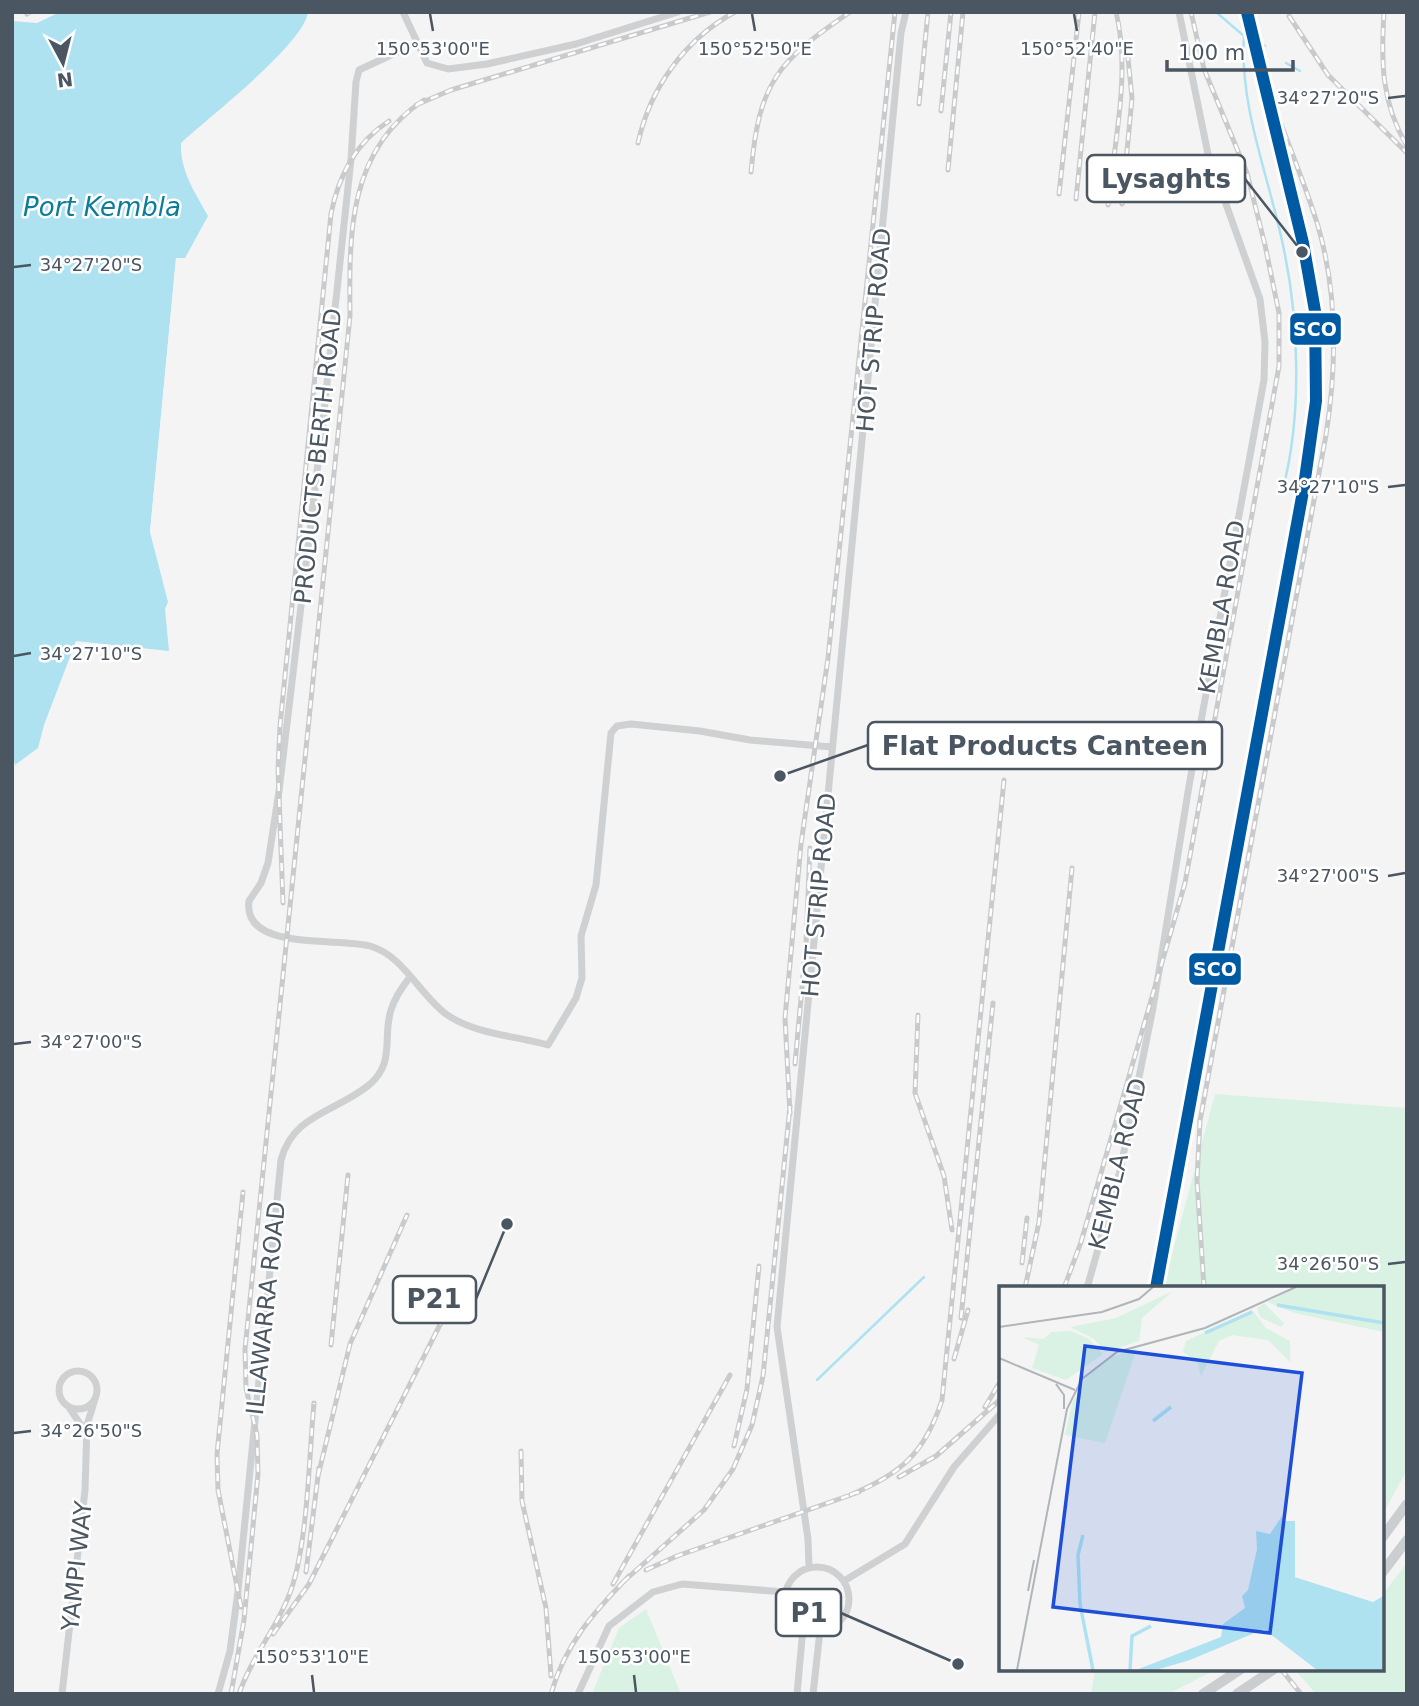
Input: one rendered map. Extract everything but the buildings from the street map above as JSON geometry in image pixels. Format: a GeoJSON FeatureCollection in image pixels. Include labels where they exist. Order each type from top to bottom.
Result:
{"type":"FeatureCollection","features":[{"type":"Feature","properties":{"kind":"main road"},"geometry":{"type":"LineString","coordinates":[[1384,1535],[1407,1504]]}},
{"type":"Feature","properties":{"kind":"main road"},"geometry":{"type":"LineString","coordinates":[[1384,1570],[1407,1540]]}},
{"type":"Feature","properties":{"kind":"main road"},"geometry":{"type":"LineString","coordinates":[[1203,1694],[1238,1671]]}},
{"type":"Feature","properties":{"kind":"main road"},"geometry":{"type":"LineString","coordinates":[[1237,1694],[1271,1671]]}},
{"type":"Feature","properties":{"kind":"street"},"geometry":{"type":"LineString","coordinates":[[403,12],[428,63],[448,69],[487,64],[576,44],[678,12]]}},
{"type":"Feature","properties":{"kind":"street","name":"HOT STRIP ROAD"},"geometry":{"type":"LineString","coordinates":[[808,1567],[808,1539],[777,1327],[901,33],[906,12]]}},
{"type":"Feature","properties":{"kind":"street","name":"KEMBLA ROAD"},"geometry":{"type":"LineString","coordinates":[[1088,1286],[1120,1171],[1153,1008],[1189,786],[1264,380],[1265,328],[1260,299],[1208,154],[1179,12]]}},
{"type":"Feature","properties":{"kind":"street","name":"PRODUCTS BERTH ROAD"},"geometry":{"type":"LineString","coordinates":[[410,977],[383,952],[371,946],[266,933],[251,919],[248,901],[265,872],[279,792],[323,421],[351,159],[356,82],[359,70],[366,64],[417,43]]}},
{"type":"Feature","properties":{"kind":"street"},"geometry":{"type":"LineString","coordinates":[[410,977],[446,1014],[467,1024],[548,1045],[580,989],[581,936],[596,884],[611,733],[617,726],[631,724],[700,731],[750,740],[832,747]]}},
{"type":"Feature","properties":{"kind":"street","name":"ILLAWARRA ROAD"},"geometry":{"type":"LineString","coordinates":[[218,1694],[230,1651],[238,1591],[281,1160],[286,1142],[301,1125],[369,1085],[386,1064],[390,1012],[398,993],[410,977]]}},
{"type":"Feature","properties":{"kind":"street"},"geometry":{"type":"LineString","coordinates":[[65,1404],[81,1409],[95,1399],[97,1391],[93,1380],[87,1374],[76,1372],[66,1376],[60,1384],[60,1397],[65,1404],[80,1419],[87,1438]]}},
{"type":"Feature","properties":{"kind":"street","name":"YAMPI WAY"},"geometry":{"type":"LineString","coordinates":[[62,1694],[85,1490],[87,1438],[95,1399]]}},
{"type":"Feature","properties":{"kind":"street"},"geometry":{"type":"LineString","coordinates":[[844,1581],[905,1544],[954,1467],[999,1415]]}},
{"type":"Feature","properties":{"kind":"street"},"geometry":{"type":"LineString","coordinates":[[808,1567],[827,1568],[844,1581],[849,1594],[847,1612],[838,1624],[820,1631],[803,1628],[789,1615],[785,1592],[792,1577],[808,1567]]}},
{"type":"Feature","properties":{"kind":"street"},"geometry":{"type":"LineString","coordinates":[[578,1694],[609,1626],[620,1614],[656,1590],[691,1584],[785,1592]]}},
{"type":"Feature","properties":{"kind":"street"},"geometry":{"type":"LineString","coordinates":[[797,1694],[803,1628]]}},
{"type":"Feature","properties":{"kind":"street"},"geometry":{"type":"LineString","coordinates":[[813,1694],[820,1631]]}},
{"type":"Feature","properties":{"kind":"green space"},"geometry":{"type":"Polygon","coordinates":[[[1215,1094],[1407,1108],[1407,1470],[1384,1512],[1384,1286],[1164,1286],[1215,1094]]]}},
{"type":"Feature","properties":{"kind":"green space"},"geometry":{"type":"Polygon","coordinates":[[[1407,1563],[1407,1694],[1316,1694],[1296,1671],[1384,1671],[1384,1592],[1407,1563]]]}},
{"type":"Feature","properties":{"kind":"green space"},"geometry":{"type":"Polygon","coordinates":[[[646,1609],[681,1694],[592,1694],[619,1628],[646,1609]]]}},
{"type":"Feature","properties":{"kind":"green space"},"geometry":{"type":"Polygon","coordinates":[[[1095,1671],[1213,1671],[1168,1694],[1091,1694],[1095,1671]]]}},
{"type":"Feature","properties":{"kind":"water","name":"Port Kembla"},"geometry":{"type":"Polygon","coordinates":[[[60,12],[308,12],[303,26],[273,61],[181,143],[186,172],[208,216],[185,258],[176,258],[150,532],[168,602],[165,609],[169,651],[76,641],[38,748],[15,765],[12,752],[12,21],[37,23],[60,12]]]}},
{"type":"Feature","properties":{"kind":"pier"},"geometry":{"type":"Polygon","coordinates":[[[176,258],[189,259],[179,262],[154,532],[150,532],[176,258]]]}},
{"type":"Feature","properties":{"kind":"waterway"},"geometry":{"type":"LineString","coordinates":[[1216,12],[1244,36],[1246,90],[1251,117],[1289,278],[1295,338],[1296,400],[1283,488]]}},
{"type":"Feature","properties":{"kind":"waterway"},"geometry":{"type":"LineString","coordinates":[[1244,36],[1265,46]]}},
{"type":"Feature","properties":{"kind":"waterway"},"geometry":{"type":"LineString","coordinates":[[1286,63],[1300,71]]}},
{"type":"Feature","properties":{"kind":"waterway"},"geometry":{"type":"LineString","coordinates":[[817,1380],[924,1277]]}},
{"type":"Feature","properties":{"kind":"railway"},"geometry":{"type":"LineString","coordinates":[[416,105],[451,90],[710,12]]}},
{"type":"Feature","properties":{"kind":"railway"},"geometry":{"type":"LineString","coordinates":[[638,143],[651,103],[672,67],[700,36],[735,12]]}},
{"type":"Feature","properties":{"kind":"railway"},"geometry":{"type":"LineString","coordinates":[[751,172],[760,116],[776,77],[805,45],[850,12]]}},
{"type":"Feature","properties":{"kind":"railway"},"geometry":{"type":"LineString","coordinates":[[790,1114],[785,1018],[801,844],[828,658],[895,12]]}},
{"type":"Feature","properties":{"kind":"railway"},"geometry":{"type":"LineString","coordinates":[[919,104],[928,12]]}},
{"type":"Feature","properties":{"kind":"railway"},"geometry":{"type":"LineString","coordinates":[[941,111],[951,12]]}},
{"type":"Feature","properties":{"kind":"railway"},"geometry":{"type":"LineString","coordinates":[[948,170],[963,12]]}},
{"type":"Feature","properties":{"kind":"railway"},"geometry":{"type":"LineString","coordinates":[[1059,194],[1079,12]]}},
{"type":"Feature","properties":{"kind":"railway"},"geometry":{"type":"LineString","coordinates":[[1076,199],[1095,12]]}},
{"type":"Feature","properties":{"kind":"railway"},"geometry":{"type":"LineString","coordinates":[[1108,205],[1122,84],[1116,12]]}},
{"type":"Feature","properties":{"kind":"railway"},"geometry":{"type":"LineString","coordinates":[[1065,1286],[1081,1242],[1185,883],[1279,366],[1279,313],[1265,245],[1247,173],[1204,69],[1191,12]]}},
{"type":"Feature","properties":{"kind":"railway"},"geometry":{"type":"LineString","coordinates":[[1384,12],[1385,81],[1392,114],[1407,146]]}},
{"type":"Feature","properties":{"kind":"railway"},"geometry":{"type":"LineString","coordinates":[[1289,16],[1328,75],[1407,153]]}},
{"type":"Feature","properties":{"kind":"railway"},"geometry":{"type":"LineString","coordinates":[[1122,204],[1132,98],[1128,58]]}},
{"type":"Feature","properties":{"kind":"railway"},"geometry":{"type":"LineString","coordinates":[[1204,1286],[1197,1180],[1200,1121],[1326,435],[1334,356],[1332,304],[1325,252],[1260,64]]}},
{"type":"Feature","properties":{"kind":"railway"},"geometry":{"type":"LineString","coordinates":[[231,1694],[244,1620],[258,1474],[257,1435],[246,1388],[245,1349],[350,316],[353,224],[367,168],[380,143],[399,120],[424,100]]}},
{"type":"Feature","properties":{"kind":"railway"},"geometry":{"type":"LineString","coordinates":[[283,903],[278,769],[280,726],[331,214],[338,187],[350,162],[367,139],[389,121]]}},
{"type":"Feature","properties":{"kind":"railway"},"geometry":{"type":"LineString","coordinates":[[850,1495],[884,1479],[909,1460],[928,1434],[942,1400],[1004,780]]}},
{"type":"Feature","properties":{"kind":"railway"},"geometry":{"type":"LineString","coordinates":[[795,1064],[806,944],[810,848]]}},
{"type":"Feature","properties":{"kind":"railway"},"geometry":{"type":"LineString","coordinates":[[1025,1286],[1039,1222],[1072,868]]}},
{"type":"Feature","properties":{"kind":"railway"},"geometry":{"type":"LineString","coordinates":[[961,1318],[993,1003]]}},
{"type":"Feature","properties":{"kind":"railway"},"geometry":{"type":"LineString","coordinates":[[918,1015],[915,1093],[944,1176],[952,1230]]}},
{"type":"Feature","properties":{"kind":"railway"},"geometry":{"type":"LineString","coordinates":[[623,1582],[704,1510],[733,1469],[752,1425],[763,1376],[790,1106]]}},
{"type":"Feature","properties":{"kind":"railway"},"geometry":{"type":"LineString","coordinates":[[331,1345],[348,1175]]}},
{"type":"Feature","properties":{"kind":"railway"},"geometry":{"type":"LineString","coordinates":[[241,1607],[218,1490],[217,1454],[243,1192]]}},
{"type":"Feature","properties":{"kind":"railway"},"geometry":{"type":"LineString","coordinates":[[318,1476],[350,1344],[407,1215]]}},
{"type":"Feature","properties":{"kind":"railway"},"geometry":{"type":"LineString","coordinates":[[1022,1263],[1027,1218]]}},
{"type":"Feature","properties":{"kind":"railway"},"geometry":{"type":"LineString","coordinates":[[734,1446],[747,1389],[759,1266]]}},
{"type":"Feature","properties":{"kind":"railway"},"geometry":{"type":"LineString","coordinates":[[273,1634],[309,1584],[455,1295]]}},
{"type":"Feature","properties":{"kind":"railway"},"geometry":{"type":"LineString","coordinates":[[954,1359],[968,1310]]}},
{"type":"Feature","properties":{"kind":"railway"},"geometry":{"type":"LineString","coordinates":[[613,1584],[730,1375]]}},
{"type":"Feature","properties":{"kind":"railway"},"geometry":{"type":"LineString","coordinates":[[985,1407],[999,1383]]}},
{"type":"Feature","properties":{"kind":"railway"},"geometry":{"type":"LineString","coordinates":[[899,1477],[936,1456],[999,1401]]}},
{"type":"Feature","properties":{"kind":"railway"},"geometry":{"type":"LineString","coordinates":[[239,1694],[293,1584],[305,1519],[314,1403]]}},
{"type":"Feature","properties":{"kind":"railway"},"geometry":{"type":"LineString","coordinates":[[521,1451],[522,1501],[546,1608],[551,1676]]}},
{"type":"Feature","properties":{"kind":"railway"},"geometry":{"type":"LineString","coordinates":[[306,1572],[319,1468]]}},
{"type":"Feature","properties":{"kind":"railway"},"geometry":{"type":"LineString","coordinates":[[646,1570],[677,1556],[859,1492]]}},
{"type":"Feature","properties":{"kind":"railway"},"geometry":{"type":"LineString","coordinates":[[551,1694],[564,1660],[582,1630],[629,1576]]}},
{"type":"Feature","properties":{"kind":"railway"},"geometry":{"type":"LineString","coordinates":[[1283,1671],[1301,1694]]}},
{"type":"Feature","properties":{"kind":"transit line","name":"SCO"},"geometry":{"type":"LineString","coordinates":[[1156,1286],[1304,486],[1316,401],[1315,311],[1303,243],[1247,12]]}},
{"type":"Feature","properties":{"kind":"place","name":"Lysaghts"},"geometry":{"type":"Point","coordinates":[1302,252]}},
{"type":"Feature","properties":{"kind":"place","name":"Flat Products Canteen"},"geometry":{"type":"Point","coordinates":[780,776]}},
{"type":"Feature","properties":{"kind":"place","name":"P21"},"geometry":{"type":"Point","coordinates":[507,1224]}},
{"type":"Feature","properties":{"kind":"place","name":"P1"},"geometry":{"type":"Point","coordinates":[958,1664]}}]}
